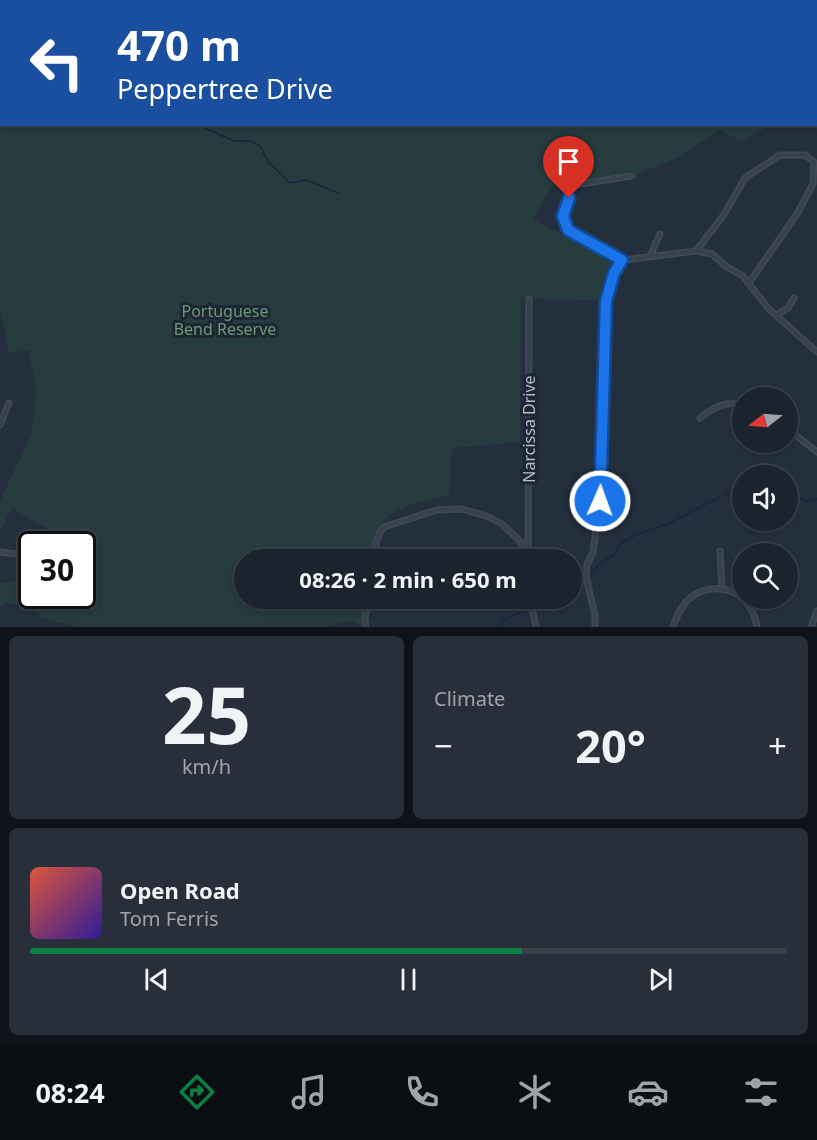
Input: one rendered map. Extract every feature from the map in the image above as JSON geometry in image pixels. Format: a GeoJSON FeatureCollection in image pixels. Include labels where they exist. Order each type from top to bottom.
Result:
{"type":"FeatureCollection","features":[{"type":"Feature","properties":{"kind":"street"},"geometry":{"type":"LineString","coordinates":[[696,251],[723,216],[745,178],[780,155],[805,155],[814,162],[815,185],[749,283]]}},
{"type":"Feature","properties":{"kind":"street"},"geometry":{"type":"LineString","coordinates":[[632,176],[573,185],[563,216],[568,230],[622,260],[696,251],[712,254],[749,283],[756,295],[817,352]]}},
{"type":"Feature","properties":{"kind":"street"},"geometry":{"type":"LineString","coordinates":[[650,256],[660,234]]}},
{"type":"Feature","properties":{"kind":"street"},"geometry":{"type":"LineString","coordinates":[[596,627],[586,577],[587,565],[593,552],[600,501],[606,301],[614,273],[622,260]]}},
{"type":"Feature","properties":{"kind":"street","name":"Narcissa Drive"},"geometry":{"type":"LineString","coordinates":[[528,549],[529,298]]}},
{"type":"Feature","properties":{"kind":"street"},"geometry":{"type":"LineString","coordinates":[[777,315],[788,308],[794,298]]}},
{"type":"Feature","properties":{"kind":"street"},"geometry":{"type":"LineString","coordinates":[[0,425],[9,403]]}},
{"type":"Feature","properties":{"kind":"street"},"geometry":{"type":"LineString","coordinates":[[700,418],[718,406],[732,403]]}},
{"type":"Feature","properties":{"kind":"street"},"geometry":{"type":"LineString","coordinates":[[798,437],[817,452]]}},
{"type":"Feature","properties":{"kind":"street"},"geometry":{"type":"LineString","coordinates":[[375,549],[376,542],[384,527],[437,510],[454,508],[476,512],[502,524],[520,541],[524,549]]}},
{"type":"Feature","properties":{"kind":"street"},"geometry":{"type":"LineString","coordinates":[[720,551],[722,588]]}},
{"type":"Feature","properties":{"kind":"street"},"geometry":{"type":"LineString","coordinates":[[0,552],[16,554]]}},
{"type":"Feature","properties":{"kind":"street"},"geometry":{"type":"LineString","coordinates":[[673,627],[681,609],[693,596],[722,588],[731,591],[747,603],[752,609],[758,627]]}},
{"type":"Feature","properties":{"kind":"street"},"geometry":{"type":"LineString","coordinates":[[366,609],[366,627]]}},
{"type":"Feature","properties":{"kind":"street"},"geometry":{"type":"LineString","coordinates":[[532,609],[536,627]]}},
{"type":"Feature","properties":{"kind":"street"},"geometry":{"type":"LineString","coordinates":[[811,627],[817,611]]}},
{"type":"Feature","properties":{"kind":"green space","name":"Portuguese Bend Reserve"},"geometry":{"type":"Polygon","coordinates":[[[0,126],[769,126],[741,141],[719,129],[678,158],[632,176],[593,178],[551,187],[533,219],[579,244],[612,258],[598,300],[521,299],[520,442],[452,448],[449,495],[406,506],[396,511],[380,526],[373,549],[234,549],[234,609],[365,609],[362,626],[350,620],[325,627],[78,627],[41,618],[33,609],[96,609],[96,531],[51,531],[12,508],[0,531],[0,501],[31,435],[36,391],[29,350],[9,353],[0,308],[0,126]]]}},
{"type":"Feature","properties":{"kind":"green space","name":"Portuguese Bend Reserve"},"geometry":{"type":"Polygon","coordinates":[[[18,580],[18,605],[5,603],[0,607],[0,583],[18,580]]]}},
{"type":"Feature","properties":{"kind":"waterway"},"geometry":{"type":"LineString","coordinates":[[200,126],[234,141],[251,141],[260,146],[268,162],[290,183],[307,180],[340,194]]}},
{"type":"Feature","properties":{"kind":"waterway"},"geometry":{"type":"LineString","coordinates":[[589,575],[600,563],[614,555],[621,543],[638,534],[667,524],[732,491]]}},
{"type":"Feature","properties":{"kind":"waterway"},"geometry":{"type":"LineString","coordinates":[[798,497],[807,501],[817,499]]}},
{"type":"Feature","properties":{"kind":"waterway"},"geometry":{"type":"LineString","coordinates":[[535,610],[545,609]]}},
{"type":"Feature","properties":{"kind":"waterway"},"geometry":{"type":"LineString","coordinates":[[497,627],[511,616],[528,610]]}},
{"type":"Feature","properties":{"kind":"route"},"geometry":{"type":"LineString","coordinates":[[569,198],[563,216],[568,230],[622,260],[614,273],[606,301],[600,501]]}}]}
